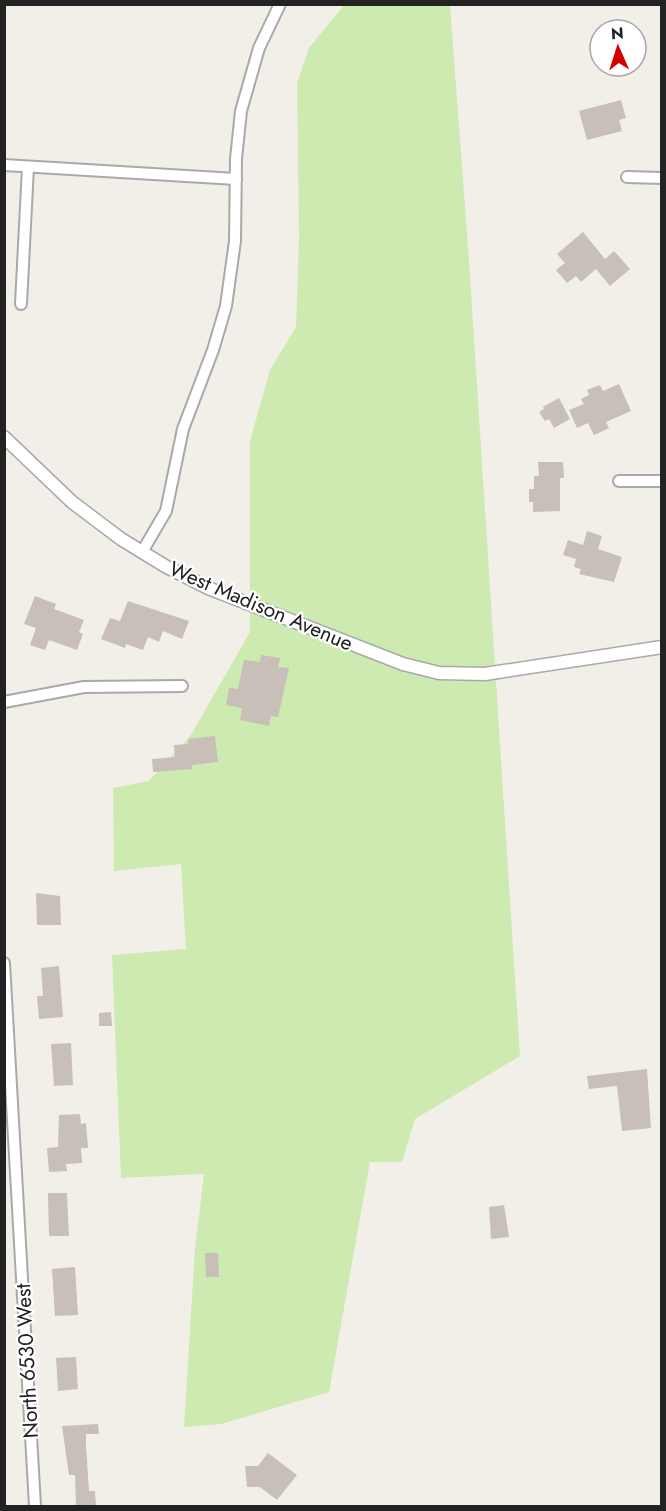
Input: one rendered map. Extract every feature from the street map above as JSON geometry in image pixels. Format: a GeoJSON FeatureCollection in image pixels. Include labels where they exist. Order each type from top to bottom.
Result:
{"type":"FeatureCollection","features":[{"type":"Feature","properties":{"kind":"street"},"geometry":{"type":"LineString","coordinates":[[142,552],[166,511],[183,429],[213,350],[226,306],[235,241],[237,135],[245,89],[259,48],[280,4]]}},
{"type":"Feature","properties":{"kind":"street"},"geometry":{"type":"LineString","coordinates":[[4,165],[236,179]]}},
{"type":"Feature","properties":{"kind":"street"},"geometry":{"type":"LineString","coordinates":[[21,304],[28,167]]}},
{"type":"Feature","properties":{"kind":"street"},"geometry":{"type":"LineString","coordinates":[[627,177],[662,178]]}},
{"type":"Feature","properties":{"kind":"street","name":"West Madison Avenue"},"geometry":{"type":"LineString","coordinates":[[4,437],[72,502],[142,552],[208,588],[404,664],[457,674],[523,669],[662,646]]}},
{"type":"Feature","properties":{"kind":"street"},"geometry":{"type":"LineString","coordinates":[[619,481],[662,481]]}},
{"type":"Feature","properties":{"kind":"street"},"geometry":{"type":"LineString","coordinates":[[4,702],[84,687],[182,686]]}},
{"type":"Feature","properties":{"kind":"street","name":"North 6530 West"},"geometry":{"type":"LineString","coordinates":[[4,963],[35,1506]]}},
{"type":"Feature","properties":{"kind":"green space"},"geometry":{"type":"Polygon","coordinates":[[[344,5],[450,5],[469,260],[520,1056],[415,1119],[402,1162],[370,1162],[329,1392],[221,1424],[184,1427],[195,1249],[204,1174],[121,1178],[112,955],[186,949],[181,864],[114,871],[113,788],[149,781],[191,735],[250,632],[250,441],[270,370],[296,327],[299,238],[297,83],[309,48],[344,5]]]}},
{"type":"Feature","properties":{"kind":"building"},"geometry":{"type":"Polygon","coordinates":[[[621,100],[626,118],[619,120],[622,131],[587,140],[579,111],[621,100]]]}},
{"type":"Feature","properties":{"kind":"building"},"geometry":{"type":"Polygon","coordinates":[[[583,232],[605,259],[614,251],[630,269],[610,286],[596,269],[581,282],[576,276],[567,283],[556,270],[565,263],[557,254],[583,232]]]}},
{"type":"Feature","properties":{"kind":"building"},"geometry":{"type":"Polygon","coordinates":[[[619,384],[631,411],[606,422],[609,428],[594,435],[588,423],[577,428],[569,410],[584,404],[581,399],[589,395],[587,390],[600,385],[603,391],[619,384]]]}},
{"type":"Feature","properties":{"kind":"building"},"geometry":{"type":"Polygon","coordinates":[[[559,398],[570,419],[554,428],[549,419],[545,421],[539,412],[544,409],[543,407],[559,398]]]}},
{"type":"Feature","properties":{"kind":"building"},"geometry":{"type":"Polygon","coordinates":[[[538,462],[563,462],[564,478],[560,478],[560,511],[533,512],[533,502],[529,502],[529,489],[534,489],[534,476],[539,476],[538,462]]]}},
{"type":"Feature","properties":{"kind":"building"},"geometry":{"type":"Polygon","coordinates":[[[587,531],[602,536],[598,549],[622,557],[614,582],[579,574],[581,569],[574,567],[576,559],[563,555],[568,540],[583,545],[587,531]]]}},
{"type":"Feature","properties":{"kind":"building"},"geometry":{"type":"Polygon","coordinates":[[[35,596],[56,604],[54,609],[84,620],[79,632],[83,634],[77,650],[49,640],[45,650],[30,645],[36,628],[24,624],[35,596]]]}},
{"type":"Feature","properties":{"kind":"building"},"geometry":{"type":"Polygon","coordinates":[[[128,601],[189,621],[182,639],[163,631],[159,642],[148,637],[143,650],[126,644],[125,648],[101,639],[110,618],[120,621],[128,601]]]}},
{"type":"Feature","properties":{"kind":"building"},"geometry":{"type":"Polygon","coordinates":[[[261,655],[280,658],[278,667],[289,668],[278,717],[271,716],[269,726],[240,720],[242,708],[226,705],[229,688],[238,689],[244,660],[260,662],[261,655]]]}},
{"type":"Feature","properties":{"kind":"building"},"geometry":{"type":"Polygon","coordinates":[[[215,736],[218,762],[192,765],[192,769],[153,772],[152,759],[175,757],[174,745],[188,744],[188,739],[215,736]]]}},
{"type":"Feature","properties":{"kind":"building"},"geometry":{"type":"Polygon","coordinates":[[[36,893],[60,896],[61,925],[37,925],[36,893]]]}},
{"type":"Feature","properties":{"kind":"building"},"geometry":{"type":"Polygon","coordinates":[[[59,966],[63,1017],[39,1019],[37,996],[43,996],[41,968],[59,966]]]}},
{"type":"Feature","properties":{"kind":"building"},"geometry":{"type":"Polygon","coordinates":[[[111,1012],[112,1026],[99,1026],[99,1013],[111,1012]]]}},
{"type":"Feature","properties":{"kind":"building"},"geometry":{"type":"Polygon","coordinates":[[[71,1043],[73,1085],[54,1086],[51,1044],[71,1043]]]}},
{"type":"Feature","properties":{"kind":"building"},"geometry":{"type":"Polygon","coordinates":[[[647,1069],[651,1128],[622,1131],[617,1086],[589,1089],[587,1076],[647,1069]]]}},
{"type":"Feature","properties":{"kind":"building"},"geometry":{"type":"Polygon","coordinates":[[[80,1114],[81,1124],[86,1123],[88,1148],[81,1148],[82,1163],[66,1164],[67,1171],[49,1172],[47,1148],[58,1147],[59,1115],[80,1114]]]}},
{"type":"Feature","properties":{"kind":"building"},"geometry":{"type":"Polygon","coordinates":[[[48,1193],[67,1193],[69,1236],[49,1236],[48,1193]]]}},
{"type":"Feature","properties":{"kind":"building"},"geometry":{"type":"Polygon","coordinates":[[[504,1205],[509,1237],[491,1239],[489,1207],[504,1205]]]}},
{"type":"Feature","properties":{"kind":"building"},"geometry":{"type":"Polygon","coordinates":[[[205,1253],[218,1253],[219,1277],[206,1277],[205,1253]]]}},
{"type":"Feature","properties":{"kind":"building"},"geometry":{"type":"Polygon","coordinates":[[[75,1267],[78,1315],[55,1316],[52,1269],[75,1267]]]}},
{"type":"Feature","properties":{"kind":"building"},"geometry":{"type":"Polygon","coordinates":[[[76,1357],[78,1389],[58,1391],[56,1358],[76,1357]]]}},
{"type":"Feature","properties":{"kind":"building"},"geometry":{"type":"Polygon","coordinates":[[[98,1424],[99,1434],[86,1434],[89,1491],[95,1491],[96,1506],[76,1506],[75,1475],[69,1475],[62,1426],[98,1424]]]}},
{"type":"Feature","properties":{"kind":"building"},"geometry":{"type":"Polygon","coordinates":[[[268,1453],[297,1475],[277,1500],[260,1487],[247,1487],[245,1466],[258,1466],[268,1453]]]}}]}
